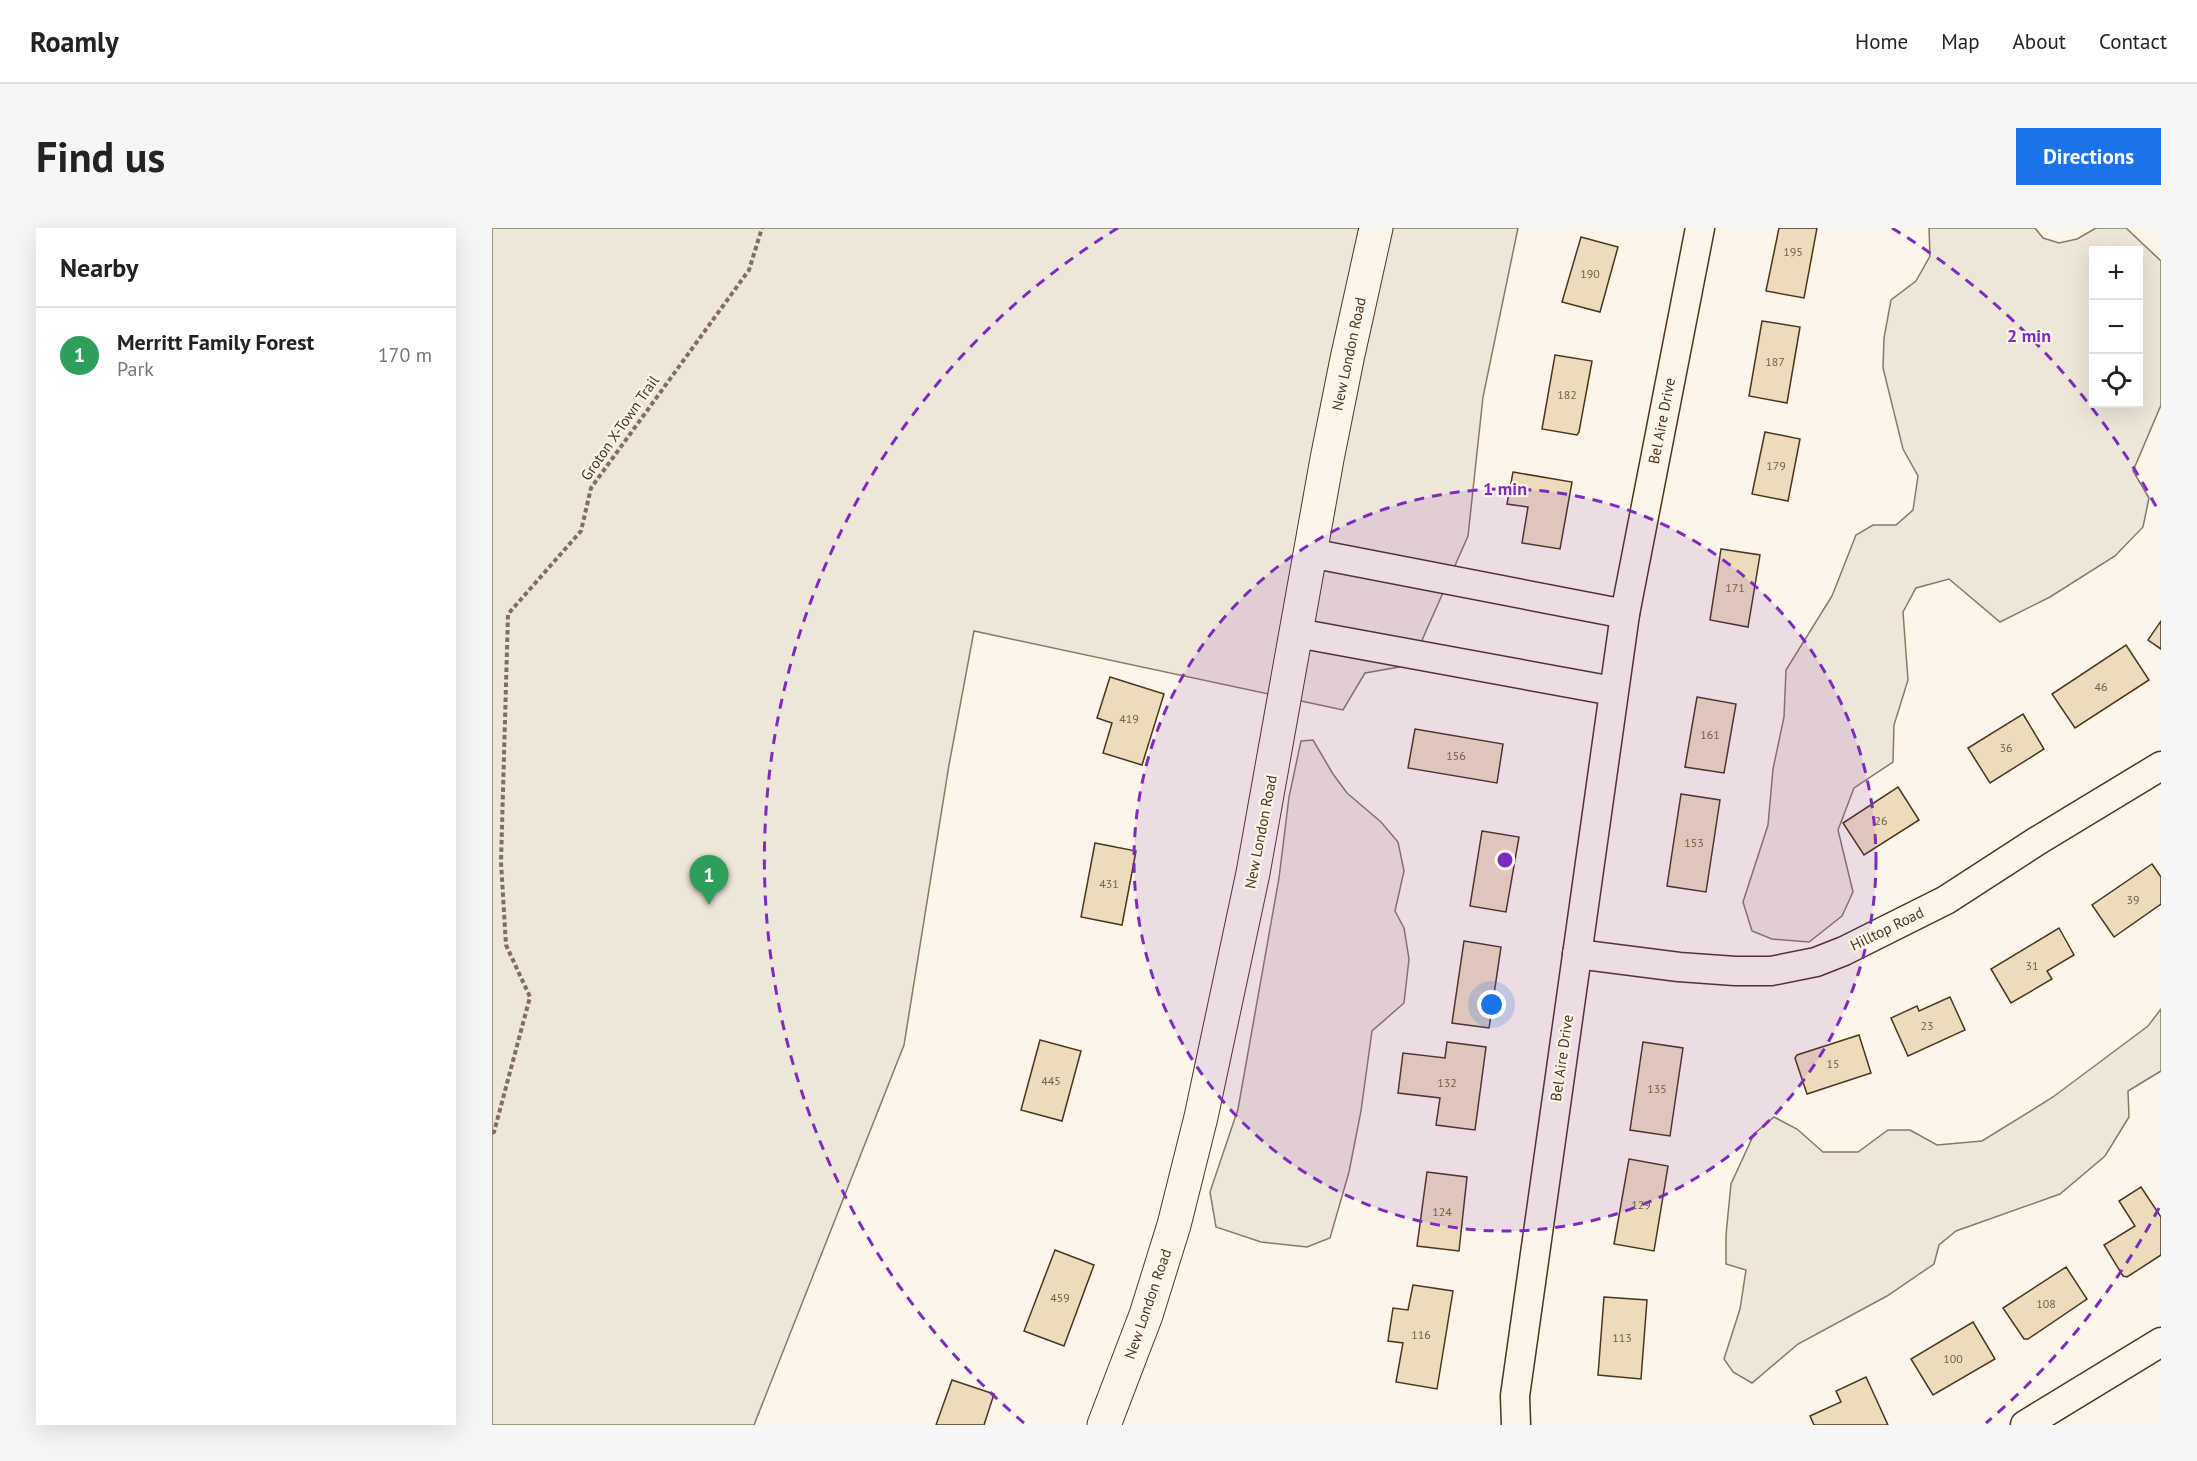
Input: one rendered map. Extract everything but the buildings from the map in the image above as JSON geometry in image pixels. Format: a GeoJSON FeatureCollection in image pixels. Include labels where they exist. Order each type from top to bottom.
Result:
{"type":"FeatureCollection","features":[{"type":"Feature","properties":{"kind":"main road","name":"New London Road"},"geometry":{"type":"LineString","coordinates":[[1104,1425],[1146,1315],[1174,1225],[1201,1117],[1253,873],[1310,553],[1347,359],[1376,228]]}},
{"type":"Feature","properties":{"kind":"street","name":"Bel Aire Drive"},"geometry":{"type":"LineString","coordinates":[[1516,1425],[1515,1396],[1613,691],[1625,614],[1700,228]]}},
{"type":"Feature","properties":{"kind":"street"},"geometry":{"type":"LineString","coordinates":[[1310,553],[1625,614]]}},
{"type":"Feature","properties":{"kind":"street"},"geometry":{"type":"LineString","coordinates":[[1297,633],[1613,691]]}},
{"type":"Feature","properties":{"kind":"street","name":"Hilltop Road"},"geometry":{"type":"LineString","coordinates":[[1577,954],[1679,967],[1735,971],[1772,971],[1816,962],[1844,951],[1946,900],[2037,841],[2161,766]]}},
{"type":"Feature","properties":{"kind":"street"},"geometry":{"type":"LineString","coordinates":[[2025,1425],[2161,1342]]}},
{"type":"Feature","properties":{"kind":"street"},"geometry":{"type":"LineString","coordinates":[[1511,1425],[1515,1396]]}},
{"type":"Feature","properties":{"kind":"path","name":"Groton X-Town Trail"},"geometry":{"type":"LineString","coordinates":[[492,1133],[530,998],[506,945],[501,862],[508,614],[581,531],[591,488],[748,270],[762,228]]}},
{"type":"Feature","properties":{"kind":"shaded area"},"geometry":{"type":"Polygon","coordinates":[[[492,228],[1518,228],[1483,397],[1468,536],[1411,665],[1365,673],[1343,710],[974,631],[949,765],[904,1045],[754,1425],[492,1425],[492,228]]]}},
{"type":"Feature","properties":{"kind":"shaded area"},"geometry":{"type":"Polygon","coordinates":[[[1929,228],[2035,228],[2043,238],[2059,243],[2077,239],[2096,228],[2126,228],[2161,261],[2161,405],[2133,471],[2149,498],[2143,527],[2115,556],[2050,597],[2000,622],[1949,579],[1916,588],[1903,612],[1908,680],[1894,725],[1893,762],[1854,788],[1838,830],[1853,892],[1842,916],[1809,942],[1772,939],[1752,931],[1743,902],[1768,825],[1773,769],[1784,717],[1786,670],[1832,596],[1856,535],[1873,525],[1896,525],[1913,510],[1918,476],[1903,449],[1883,368],[1884,338],[1891,300],[1916,281],[1930,256],[1929,228]]]}},
{"type":"Feature","properties":{"kind":"shaded area"},"geometry":{"type":"Polygon","coordinates":[[[1313,740],[1347,793],[1381,822],[1398,842],[1404,871],[1395,911],[1404,928],[1409,959],[1404,1003],[1372,1031],[1361,1111],[1349,1172],[1330,1238],[1307,1247],[1261,1242],[1216,1227],[1210,1192],[1238,1109],[1279,878],[1289,797],[1301,741],[1313,740]]]}},
{"type":"Feature","properties":{"kind":"shaded area"},"geometry":{"type":"Polygon","coordinates":[[[2161,1009],[2161,1071],[2128,1091],[2129,1117],[2105,1156],[2060,1194],[1956,1231],[1939,1245],[1934,1264],[1887,1296],[1798,1344],[1752,1383],[1733,1372],[1724,1359],[1740,1309],[1746,1270],[1726,1264],[1726,1235],[1731,1184],[1754,1134],[1774,1117],[1797,1129],[1823,1152],[1858,1152],[1888,1130],[1910,1130],[1937,1145],[1982,1141],[2053,1097],[2148,1026],[2161,1009]]]}},
{"type":"Feature","properties":{"kind":"place","name":"Merritt Family Forest"},"geometry":{"type":"Point","coordinates":[709,905]}}]}
